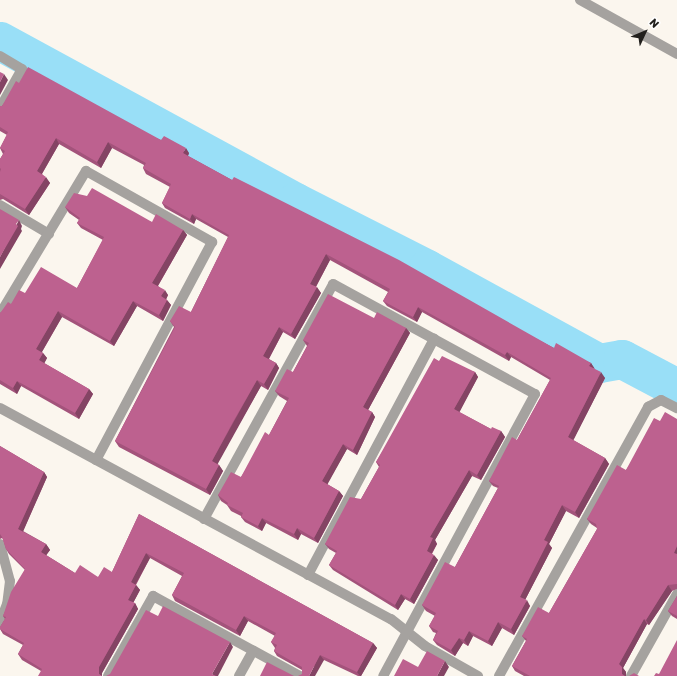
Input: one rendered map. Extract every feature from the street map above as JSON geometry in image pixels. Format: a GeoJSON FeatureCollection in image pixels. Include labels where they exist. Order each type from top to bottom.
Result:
{"type":"FeatureCollection","features":[{"type":"Feature","properties":{"kind":"street"},"geometry":{"type":"LineString","coordinates":[[580,0],[677,54]]}},
{"type":"Feature","properties":{"kind":"street"},"geometry":{"type":"LineString","coordinates":[[0,56],[22,68],[0,108]]}},
{"type":"Feature","properties":{"kind":"street"},"geometry":{"type":"LineString","coordinates":[[0,314],[86,171],[212,242],[96,460]]}},
{"type":"Feature","properties":{"kind":"street"},"geometry":{"type":"LineString","coordinates":[[0,205],[49,234]]}},
{"type":"Feature","properties":{"kind":"street"},"geometry":{"type":"LineString","coordinates":[[204,519],[333,284],[535,394],[383,676]]}},
{"type":"Feature","properties":{"kind":"street"},"geometry":{"type":"LineString","coordinates":[[308,575],[434,339]]}},
{"type":"Feature","properties":{"kind":"street"},"geometry":{"type":"LineString","coordinates":[[499,676],[648,406],[661,400],[677,408]]}},
{"type":"Feature","properties":{"kind":"street"},"geometry":{"type":"LineString","coordinates":[[0,408],[391,619],[425,646],[478,676]]}},
{"type":"Feature","properties":{"kind":"street"},"geometry":{"type":"LineString","coordinates":[[0,544],[10,581],[7,604],[0,622]]}},
{"type":"Feature","properties":{"kind":"street"},"geometry":{"type":"LineString","coordinates":[[631,676],[677,594]]}},
{"type":"Feature","properties":{"kind":"street"},"geometry":{"type":"LineString","coordinates":[[108,676],[153,596],[300,676]]}},
{"type":"Feature","properties":{"kind":"street"},"geometry":{"type":"LineString","coordinates":[[240,676],[253,651]]}},
{"type":"Feature","properties":{"kind":"building"},"geometry":{"type":"Polygon","coordinates":[[[28,67],[161,140],[164,136],[186,148],[183,153],[232,180],[234,177],[399,260],[554,348],[556,343],[591,363],[589,366],[601,372],[568,437],[605,458],[575,512],[562,505],[544,540],[548,542],[520,597],[527,600],[511,629],[498,622],[488,641],[469,631],[464,640],[459,638],[451,650],[433,640],[438,631],[429,626],[436,613],[422,605],[445,562],[455,567],[499,486],[489,481],[512,437],[517,440],[551,378],[507,352],[505,355],[418,307],[413,317],[383,301],[390,289],[326,254],[310,284],[317,287],[291,334],[279,327],[263,356],[276,363],[264,384],[257,380],[233,422],[212,461],[219,465],[206,489],[115,441],[175,327],[170,321],[179,306],[191,312],[229,235],[192,214],[190,219],[162,203],[171,184],[143,168],[146,163],[108,142],[97,162],[56,138],[37,171],[46,177],[25,209],[0,194],[0,159],[5,151],[0,148],[8,132],[0,127],[0,106],[2,106],[16,81],[19,83],[28,67]]]}},
{"type":"Feature","properties":{"kind":"building"},"geometry":{"type":"Polygon","coordinates":[[[0,72],[4,74],[0,82],[0,72]]]}},
{"type":"Feature","properties":{"kind":"building"},"geometry":{"type":"Polygon","coordinates":[[[92,188],[152,222],[156,214],[183,230],[152,283],[165,290],[161,296],[167,300],[159,315],[133,301],[110,341],[58,311],[36,349],[43,353],[39,360],[89,389],[75,413],[17,381],[13,388],[0,380],[0,313],[8,302],[11,304],[19,290],[25,293],[41,267],[77,288],[104,237],[77,223],[80,218],[65,207],[74,193],[87,196],[92,188]]]}},
{"type":"Feature","properties":{"kind":"building"},"geometry":{"type":"Polygon","coordinates":[[[0,209],[19,220],[16,224],[18,226],[0,257],[0,209]]]}},
{"type":"Feature","properties":{"kind":"building"},"geometry":{"type":"Polygon","coordinates":[[[328,294],[374,318],[377,312],[406,328],[363,407],[372,412],[353,450],[343,444],[322,481],[339,491],[314,538],[297,528],[294,534],[262,518],[258,526],[241,517],[243,513],[227,505],[228,503],[218,495],[231,472],[241,477],[265,432],[269,435],[289,398],[275,391],[287,369],[293,372],[309,343],[303,340],[328,294]]]}},
{"type":"Feature","properties":{"kind":"building"},"geometry":{"type":"Polygon","coordinates":[[[442,356],[475,372],[454,409],[491,429],[492,427],[501,431],[477,475],[469,470],[430,537],[433,538],[427,551],[434,555],[410,599],[401,594],[395,605],[329,565],[337,551],[325,544],[350,497],[361,499],[380,465],[376,462],[434,358],[439,361],[442,356]]]}},
{"type":"Feature","properties":{"kind":"building"},"geometry":{"type":"Polygon","coordinates":[[[665,412],[677,419],[677,546],[674,553],[677,554],[677,584],[668,585],[646,620],[644,619],[619,664],[622,667],[622,674],[625,676],[530,676],[512,666],[527,639],[522,636],[538,607],[549,613],[597,529],[596,524],[587,519],[617,465],[626,470],[654,418],[660,421],[665,412]]]}},
{"type":"Feature","properties":{"kind":"building"},"geometry":{"type":"Polygon","coordinates":[[[0,446],[44,472],[18,529],[46,544],[41,552],[75,573],[80,565],[98,577],[104,567],[112,572],[139,514],[373,643],[357,672],[320,655],[309,676],[298,676],[302,674],[302,667],[274,651],[277,645],[271,642],[276,633],[244,616],[236,630],[172,595],[184,573],[146,553],[131,582],[136,585],[128,600],[135,603],[99,667],[99,674],[102,676],[38,676],[42,669],[18,654],[24,643],[0,629],[6,617],[3,616],[11,592],[25,569],[6,549],[0,534],[0,446]]]}},
{"type":"Feature","properties":{"kind":"building"},"geometry":{"type":"Polygon","coordinates":[[[677,596],[677,616],[668,611],[677,596]]]}},
{"type":"Feature","properties":{"kind":"building"},"geometry":{"type":"Polygon","coordinates":[[[163,606],[230,642],[212,674],[216,676],[106,676],[110,674],[146,610],[158,616],[163,606]]]}},
{"type":"Feature","properties":{"kind":"building"},"geometry":{"type":"Polygon","coordinates":[[[677,640],[677,676],[654,676],[656,673],[659,674],[677,640]]]}},
{"type":"Feature","properties":{"kind":"building"},"geometry":{"type":"Polygon","coordinates":[[[427,651],[445,661],[437,676],[394,676],[403,659],[418,667],[427,651]]]}},
{"type":"Feature","properties":{"kind":"building"},"geometry":{"type":"Polygon","coordinates":[[[267,662],[294,676],[260,676],[267,662]]]}},
{"type":"Feature","properties":{"kind":"building"},"geometry":{"type":"Polygon","coordinates":[[[634,673],[639,676],[629,676],[634,673]]]}},
{"type":"Feature","properties":{"kind":"waterway"},"geometry":{"type":"LineString","coordinates":[[0,41],[295,202],[427,269],[599,363],[622,359],[677,388]]}}]}
